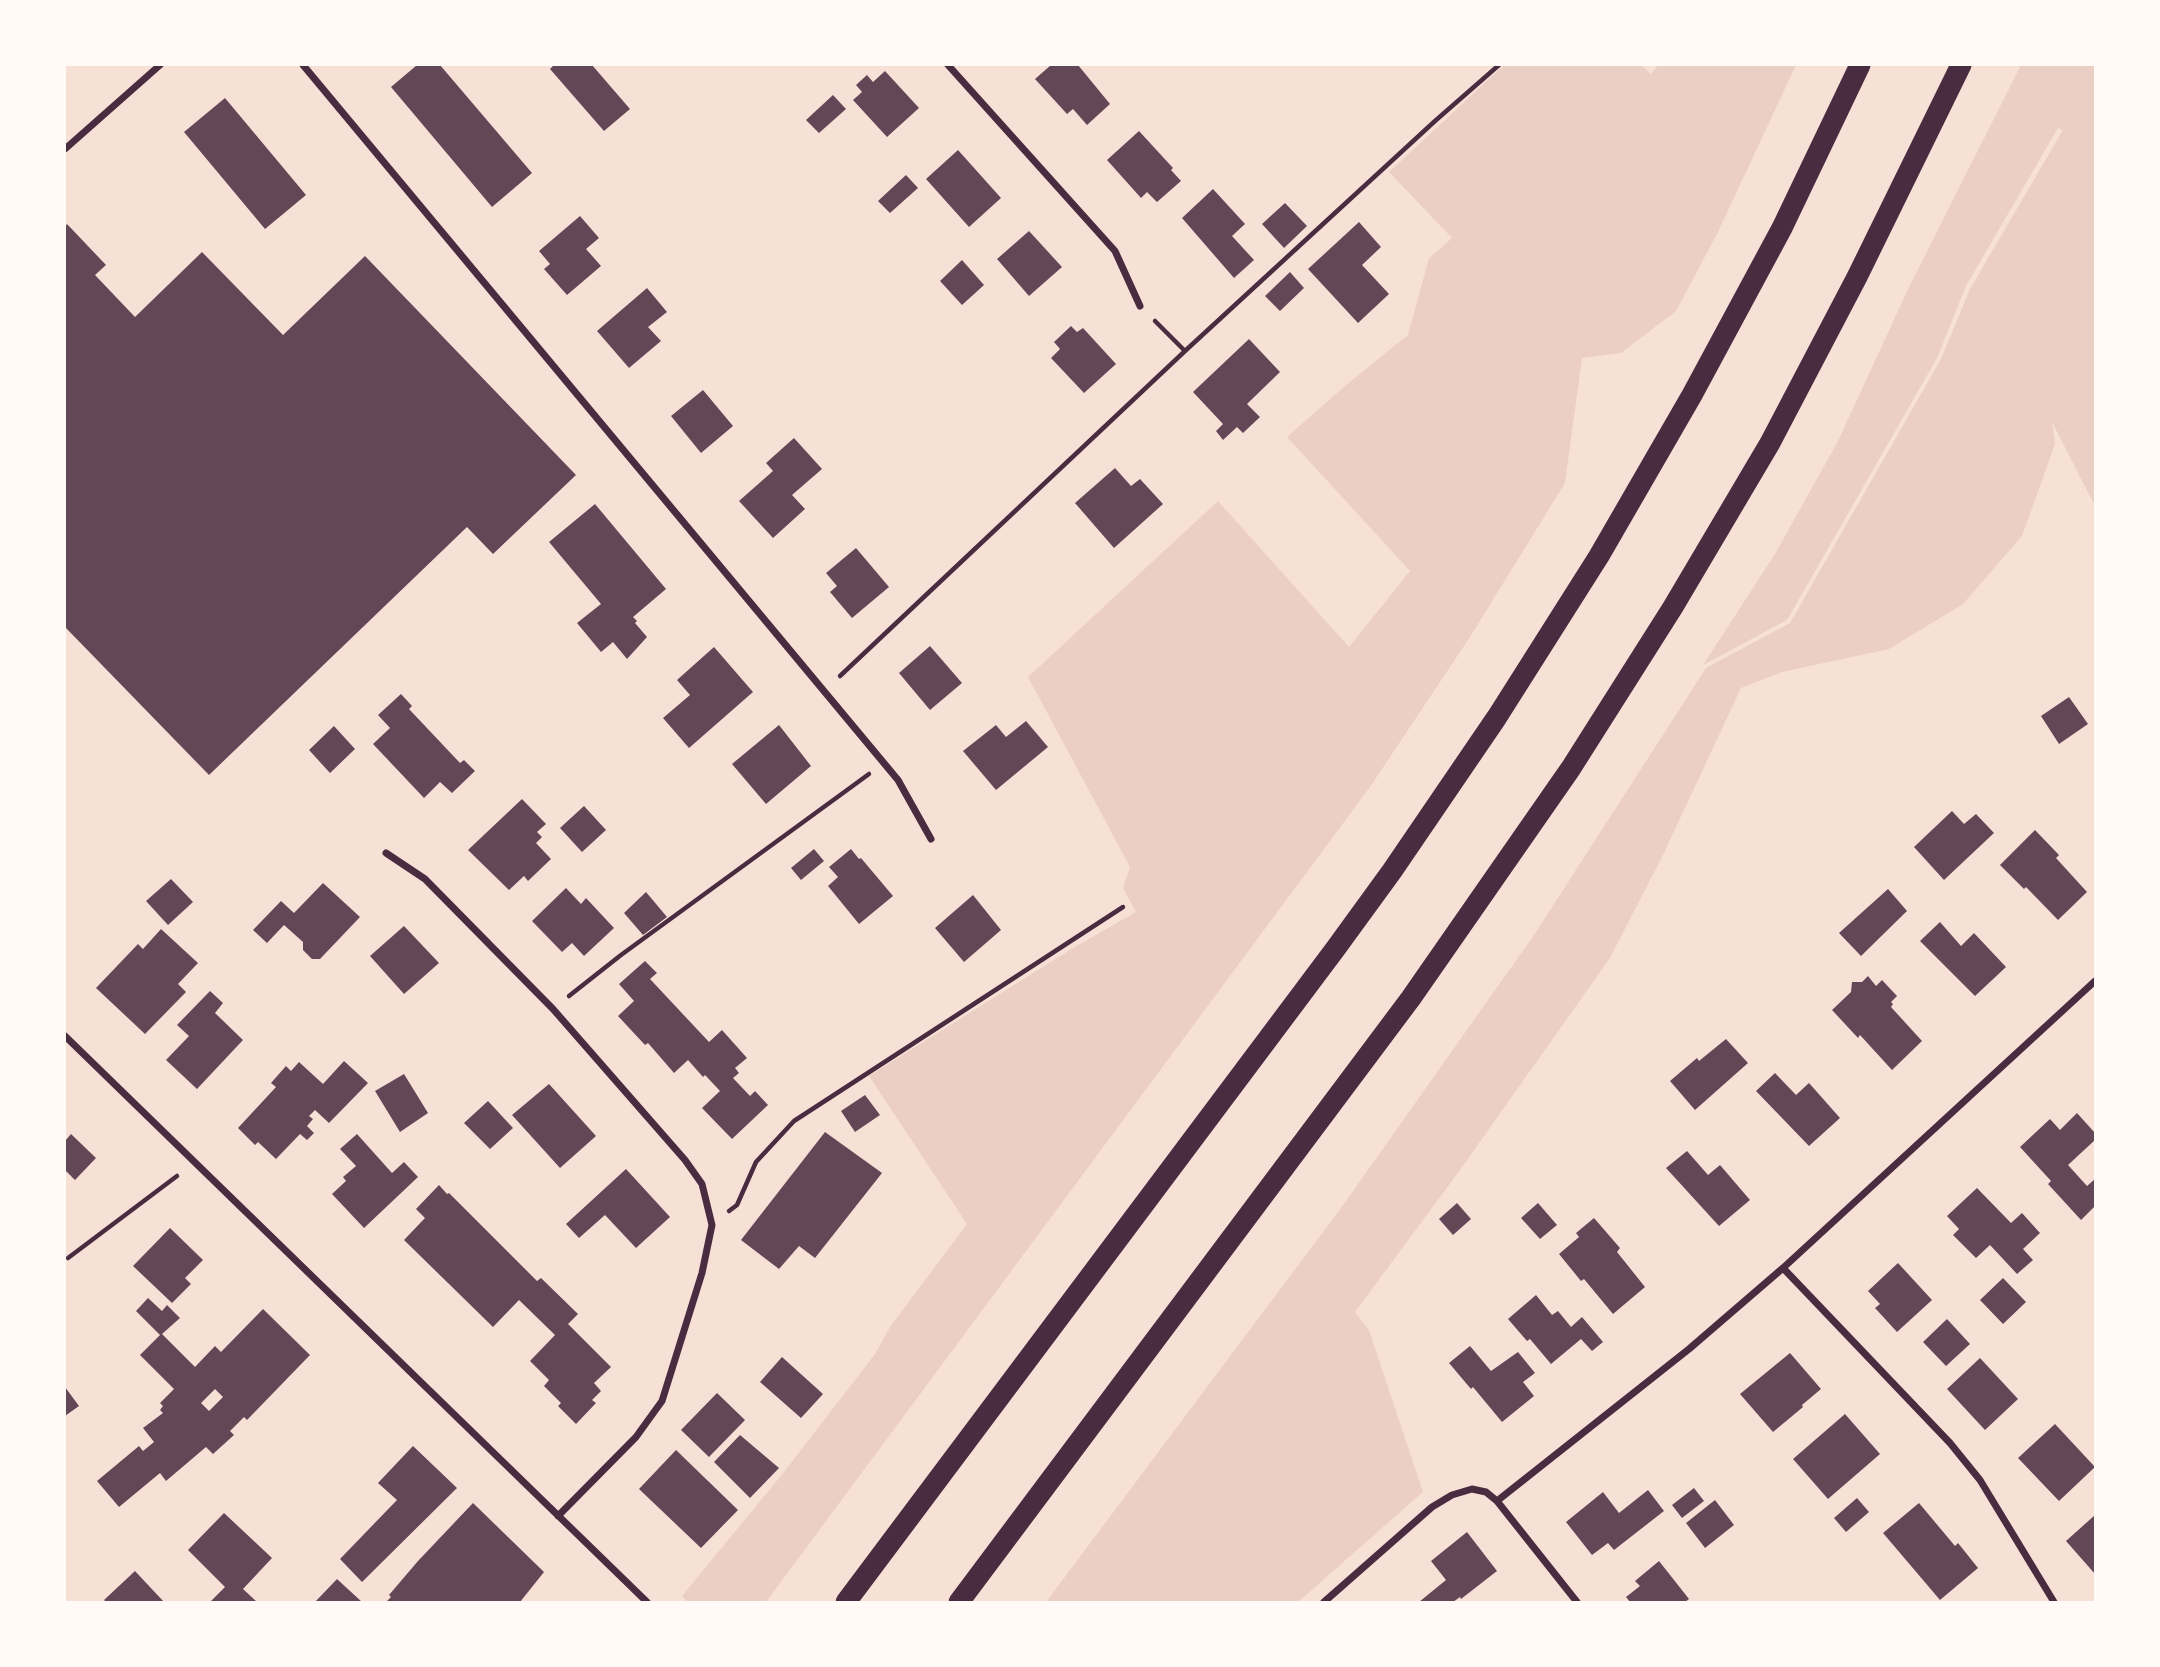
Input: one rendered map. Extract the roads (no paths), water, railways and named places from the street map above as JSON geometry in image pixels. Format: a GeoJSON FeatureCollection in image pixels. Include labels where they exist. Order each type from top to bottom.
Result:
{"type":"FeatureCollection","features":[{"type":"Feature","properties":{"kind":"highway"},"geometry":{"type":"LineString","coordinates":[[846,1602],[1336,948],[1497,717],[1599,556],[1699,384],[1782,228],[1860,65]]}},
{"type":"Feature","properties":{"kind":"highway"},"geometry":{"type":"LineString","coordinates":[[959,1602],[1411,998],[1572,768],[1700,562],[1769,443],[1863,265],[1961,65]]}},
{"type":"Feature","properties":{"kind":"street"},"geometry":{"type":"LineString","coordinates":[[65,149],[160,65]]}},
{"type":"Feature","properties":{"kind":"street"},"geometry":{"type":"LineString","coordinates":[[303,65],[898,780],[930,839]]}},
{"type":"Feature","properties":{"kind":"street"},"geometry":{"type":"LineString","coordinates":[[948,65],[1115,251],[1140,306]]}},
{"type":"Feature","properties":{"kind":"street"},"geometry":{"type":"LineString","coordinates":[[386,853],[425,879],[553,1009],[685,1160],[702,1184],[712,1225],[702,1273],[662,1401],[636,1437],[558,1516]]}},
{"type":"Feature","properties":{"kind":"street"},"geometry":{"type":"LineString","coordinates":[[1497,1501],[1689,1349],[1783,1268],[2095,981]]}},
{"type":"Feature","properties":{"kind":"street"},"geometry":{"type":"LineString","coordinates":[[65,1036],[647,1602]]}},
{"type":"Feature","properties":{"kind":"street"},"geometry":{"type":"LineString","coordinates":[[1783,1268],[1950,1443],[1980,1480],[2053,1602]]}},
{"type":"Feature","properties":{"kind":"street"},"geometry":{"type":"LineString","coordinates":[[1324,1602],[1432,1507],[1452,1495],[1472,1489],[1486,1492],[1497,1501],[1577,1602]]}}]}
